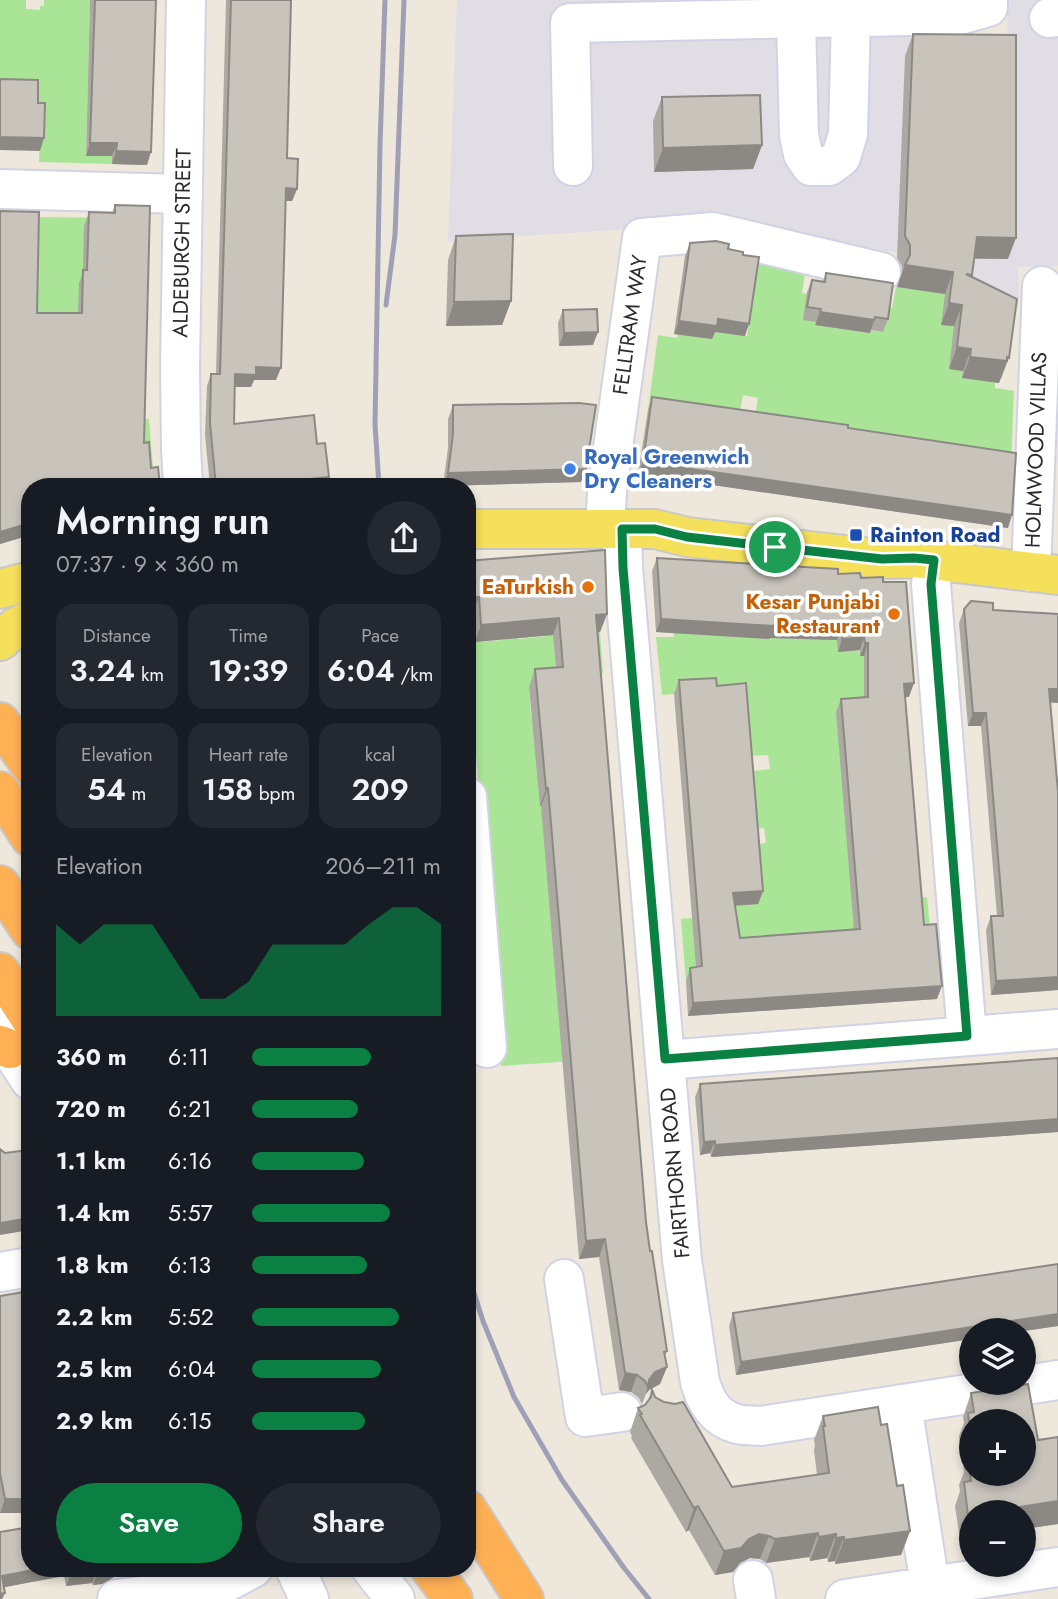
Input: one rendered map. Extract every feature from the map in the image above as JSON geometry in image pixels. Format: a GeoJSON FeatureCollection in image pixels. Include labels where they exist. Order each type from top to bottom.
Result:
{"type":"FeatureCollection","features":[{"type":"Feature","properties":{"kind":"highway"},"geometry":{"type":"LineString","coordinates":[[0,722],[21,752]]}},
{"type":"Feature","properties":{"kind":"highway"},"geometry":{"type":"LineString","coordinates":[[0,885],[21,916]]}},
{"type":"Feature","properties":{"kind":"highway"},"geometry":{"type":"LineString","coordinates":[[0,972],[14,1043]]}},
{"type":"Feature","properties":{"kind":"highway"},"geometry":{"type":"LineString","coordinates":[[476,1523],[524,1599]]}},
{"type":"Feature","properties":{"kind":"highway"},"geometry":{"type":"LineString","coordinates":[[437,1577],[453,1599]]}},
{"type":"Feature","properties":{"kind":"highway"},"geometry":{"type":"LineString","coordinates":[[451,1577],[464,1599]]}},
{"type":"Feature","properties":{"kind":"main road"},"geometry":{"type":"LineString","coordinates":[[476,529],[655,529],[687,537],[872,558],[914,558],[1044,573]]}},
{"type":"Feature","properties":{"kind":"main road"},"geometry":{"type":"LineString","coordinates":[[0,590],[21,584]]}},
{"type":"Feature","properties":{"kind":"main road"},"geometry":{"type":"LineString","coordinates":[[0,641],[21,624]]}},
{"type":"Feature","properties":{"kind":"street","name":"ALDEBURGH STREET"},"geometry":{"type":"LineString","coordinates":[[183,478],[180,367],[186,0]]}},
{"type":"Feature","properties":{"kind":"street"},"geometry":{"type":"LineString","coordinates":[[573,166],[570,23],[960,15],[988,4]]}},
{"type":"Feature","properties":{"kind":"street"},"geometry":{"type":"LineString","coordinates":[[796,19],[799,135],[803,154],[811,166],[829,166],[841,157],[848,134],[850,18]]}},
{"type":"Feature","properties":{"kind":"street"},"geometry":{"type":"LineString","coordinates":[[0,189],[183,194]]}},
{"type":"Feature","properties":{"kind":"street","name":"FELLTRAM WAY"},"geometry":{"type":"LineString","coordinates":[[614,529],[606,498],[642,238],[713,232],[881,272]]}},
{"type":"Feature","properties":{"kind":"street","name":"HOLMWOOD VILLAS"},"geometry":{"type":"LineString","coordinates":[[1042,286],[1044,573]]}},
{"type":"Feature","properties":{"kind":"street","name":"FAIRTHORN ROAD"},"geometry":{"type":"LineString","coordinates":[[614,529],[623,568],[682,1259],[700,1382],[688,1399],[706,1400],[718,1414],[738,1424],[761,1426],[1058,1380]]}},
{"type":"Feature","properties":{"kind":"street"},"geometry":{"type":"LineString","coordinates":[[934,560],[931,584],[967,1036]]}},
{"type":"Feature","properties":{"kind":"street"},"geometry":{"type":"LineString","coordinates":[[476,910],[487,1048]]}},
{"type":"Feature","properties":{"kind":"street"},"geometry":{"type":"LineString","coordinates":[[665,1059],[1058,1029]]}},
{"type":"Feature","properties":{"kind":"street"},"geometry":{"type":"LineString","coordinates":[[0,1272],[21,1268]]}},
{"type":"Feature","properties":{"kind":"street"},"geometry":{"type":"LineString","coordinates":[[564,1279],[585,1417],[622,1412]]}},
{"type":"Feature","properties":{"kind":"street"},"geometry":{"type":"LineString","coordinates":[[902,1404],[930,1586]]}},
{"type":"Feature","properties":{"kind":"street"},"geometry":{"type":"LineString","coordinates":[[845,1599],[1058,1567]]}},
{"type":"Feature","properties":{"kind":"street"},"geometry":{"type":"LineString","coordinates":[[117,1599],[219,1586],[236,1577]]}},
{"type":"Feature","properties":{"kind":"street"},"geometry":{"type":"LineString","coordinates":[[299,1577],[309,1599]]}},
{"type":"Feature","properties":{"kind":"street"},"geometry":{"type":"LineString","coordinates":[[378,1577],[395,1599]]}},
{"type":"Feature","properties":{"kind":"shaded area"},"geometry":{"type":"Polygon","coordinates":[[[457,0],[921,0],[923,56],[1008,56],[1007,0],[1058,0],[1058,266],[1018,267],[1019,299],[893,285],[897,253],[716,217],[614,230],[448,241],[457,0]]]}},
{"type":"Feature","properties":{"kind":"green space"},"geometry":{"type":"Polygon","coordinates":[[[0,0],[26,0],[26,9],[40,10],[40,6],[44,6],[44,0],[90,0],[86,155],[112,156],[112,164],[39,162],[41,116],[0,115],[0,0]]]}},
{"type":"Feature","properties":{"kind":"green space"},"geometry":{"type":"Polygon","coordinates":[[[35,217],[110,218],[102,418],[149,419],[154,478],[21,478],[0,429],[32,327],[35,217]]]}},
{"type":"Feature","properties":{"kind":"green space"},"geometry":{"type":"Polygon","coordinates":[[[724,255],[806,267],[802,293],[807,294],[816,325],[869,333],[870,330],[883,332],[887,307],[892,308],[896,287],[958,295],[969,328],[962,378],[995,382],[995,388],[1014,391],[1011,465],[749,453],[758,398],[743,395],[738,423],[648,410],[658,335],[677,338],[678,334],[712,339],[713,332],[747,336],[749,323],[724,255]]]}},
{"type":"Feature","properties":{"kind":"green space"},"geometry":{"type":"Polygon","coordinates":[[[575,606],[600,632],[603,673],[557,676],[529,687],[531,716],[560,714],[567,804],[552,922],[554,951],[588,1060],[501,1066],[476,752],[476,642],[504,640],[502,612],[519,639],[548,636],[546,608],[575,606]]]}},
{"type":"Feature","properties":{"kind":"green space"},"geometry":{"type":"Polygon","coordinates":[[[672,609],[691,610],[689,634],[769,639],[771,616],[858,622],[860,655],[875,655],[855,903],[927,897],[931,937],[686,981],[681,919],[729,915],[753,845],[766,843],[764,828],[723,832],[718,775],[770,769],[768,755],[746,756],[711,691],[662,695],[656,637],[674,637],[672,609]]]}},
{"type":"Feature","properties":{"kind":"building"},"geometry":{"type":"Polygon","coordinates":[[[95,0],[156,0],[151,152],[116,151],[117,143],[90,143],[95,0]]]}},
{"type":"Feature","properties":{"kind":"building"},"geometry":{"type":"Polygon","coordinates":[[[231,0],[291,0],[287,158],[298,159],[297,189],[286,188],[281,368],[256,367],[256,375],[235,374],[234,424],[314,415],[317,444],[325,443],[329,477],[215,478],[210,423],[211,374],[220,374],[231,0]]]}},
{"type":"Feature","properties":{"kind":"building"},"geometry":{"type":"Polygon","coordinates":[[[913,34],[1016,35],[1016,238],[977,237],[972,275],[966,274],[1017,299],[1007,361],[970,357],[971,349],[957,347],[962,305],[949,303],[953,272],[905,265],[910,255],[910,245],[905,236],[913,34]]]}},
{"type":"Feature","properties":{"kind":"building"},"geometry":{"type":"Polygon","coordinates":[[[0,79],[38,80],[38,103],[45,103],[44,138],[0,137],[0,79]]]}},
{"type":"Feature","properties":{"kind":"building"},"geometry":{"type":"Polygon","coordinates":[[[760,95],[762,145],[663,148],[662,97],[760,95]]]}},
{"type":"Feature","properties":{"kind":"building"},"geometry":{"type":"Polygon","coordinates":[[[115,205],[150,206],[144,443],[149,442],[151,468],[158,467],[159,478],[21,478],[21,526],[0,532],[0,211],[39,212],[37,313],[82,313],[89,212],[115,213],[115,205]]]}},
{"type":"Feature","properties":{"kind":"building"},"geometry":{"type":"Polygon","coordinates":[[[513,234],[511,301],[454,302],[456,236],[513,234]]]}},
{"type":"Feature","properties":{"kind":"building"},"geometry":{"type":"Polygon","coordinates":[[[716,241],[729,244],[728,249],[743,252],[743,255],[759,257],[749,324],[718,319],[717,326],[679,321],[690,243],[716,241]]]}},
{"type":"Feature","properties":{"kind":"building"},"geometry":{"type":"Polygon","coordinates":[[[826,273],[893,283],[888,319],[875,317],[874,320],[820,312],[821,309],[807,307],[812,280],[825,282],[826,273]]]}},
{"type":"Feature","properties":{"kind":"building"},"geometry":{"type":"Polygon","coordinates":[[[597,309],[598,332],[564,333],[563,310],[597,309]]]}},
{"type":"Feature","properties":{"kind":"building"},"geometry":{"type":"Polygon","coordinates":[[[652,397],[848,425],[848,428],[1016,453],[1012,515],[643,462],[652,397]]]}},
{"type":"Feature","properties":{"kind":"building"},"geometry":{"type":"Polygon","coordinates":[[[453,405],[596,405],[586,469],[448,473],[453,434],[453,405]]]}},
{"type":"Feature","properties":{"kind":"building"},"geometry":{"type":"Polygon","coordinates":[[[605,550],[607,614],[596,615],[646,1222],[667,1351],[664,1352],[667,1367],[655,1372],[648,1387],[637,1375],[625,1373],[605,1239],[586,1241],[548,788],[546,789],[535,669],[563,667],[559,618],[481,625],[479,597],[476,597],[476,560],[605,550]]]}},
{"type":"Feature","properties":{"kind":"building"},"geometry":{"type":"Polygon","coordinates":[[[657,558],[838,569],[838,574],[860,573],[861,578],[883,577],[883,582],[906,582],[914,683],[904,684],[924,925],[936,924],[942,986],[693,1003],[690,968],[702,966],[679,680],[716,678],[717,686],[746,683],[763,891],[733,893],[740,938],[860,929],[841,699],[868,697],[868,643],[865,643],[864,637],[842,639],[842,627],[661,619],[657,558]]]}},
{"type":"Feature","properties":{"kind":"building"},"geometry":{"type":"Polygon","coordinates":[[[971,601],[993,603],[993,610],[1058,614],[1058,689],[1049,689],[1058,792],[1058,977],[996,981],[991,916],[1003,916],[986,713],[973,713],[964,609],[971,601]]]}},
{"type":"Feature","properties":{"kind":"building"},"geometry":{"type":"Polygon","coordinates":[[[1058,1058],[1058,1119],[715,1145],[715,1141],[704,1142],[700,1084],[1058,1058]]]}},
{"type":"Feature","properties":{"kind":"building"},"geometry":{"type":"Polygon","coordinates":[[[0,1149],[5,1153],[21,1151],[21,1220],[0,1223],[0,1149]]]}},
{"type":"Feature","properties":{"kind":"building"},"geometry":{"type":"Polygon","coordinates":[[[1058,1264],[1058,1314],[1032,1318],[959,1318],[959,1329],[741,1362],[733,1313],[1058,1264]]]}},
{"type":"Feature","properties":{"kind":"building"},"geometry":{"type":"Polygon","coordinates":[[[21,1292],[21,1499],[5,1499],[0,1473],[0,1296],[21,1292]]]}},
{"type":"Feature","properties":{"kind":"building"},"geometry":{"type":"Polygon","coordinates":[[[652,1390],[655,1397],[664,1402],[683,1402],[732,1487],[829,1473],[823,1416],[878,1407],[881,1425],[887,1424],[897,1486],[903,1485],[910,1531],[844,1540],[844,1537],[836,1538],[836,1534],[819,1537],[818,1533],[775,1539],[759,1534],[749,1539],[741,1548],[724,1551],[698,1506],[694,1508],[640,1415],[642,1414],[638,1408],[645,1405],[652,1390]]]}},
{"type":"Feature","properties":{"kind":"building"},"geometry":{"type":"Polygon","coordinates":[[[971,1395],[1030,1395],[1032,1409],[974,1409],[971,1395]]]}},
{"type":"Feature","properties":{"kind":"building"},"geometry":{"type":"Polygon","coordinates":[[[1036,1429],[1038,1440],[1058,1437],[1058,1501],[1036,1504],[1036,1500],[966,1500],[964,1486],[1036,1486],[1036,1429]]]}},
{"type":"Feature","properties":{"kind":"building"},"geometry":{"type":"Polygon","coordinates":[[[21,1528],[21,1572],[2,1576],[5,1593],[0,1594],[0,1532],[21,1528]]]}},
{"type":"Feature","properties":{"kind":"railway"},"geometry":{"type":"LineString","coordinates":[[378,478],[375,424],[385,0]]}},
{"type":"Feature","properties":{"kind":"railway"},"geometry":{"type":"LineString","coordinates":[[386,305],[395,235],[404,0]]}},
{"type":"Feature","properties":{"kind":"railway"},"geometry":{"type":"LineString","coordinates":[[476,1299],[514,1397],[562,1480],[649,1599]]}},
{"type":"Feature","properties":{"kind":"place","name":"Royal Greenwich Dry Cleaners"},"geometry":{"type":"Point","coordinates":[570,469]}},
{"type":"Feature","properties":{"kind":"place","name":"Rainton Road"},"geometry":{"type":"Point","coordinates":[856,535]}},
{"type":"Feature","properties":{"kind":"place","name":"EaTurkish"},"geometry":{"type":"Point","coordinates":[588,587]}},
{"type":"Feature","properties":{"kind":"place","name":"Kesar Punjabi Restaurant"},"geometry":{"type":"Point","coordinates":[894,614]}},
{"type":"Feature","properties":{"kind":"route"},"geometry":{"type":"LineString","coordinates":[[622,529],[655,529],[687,537],[775,547],[882,559],[934,560],[931,584],[967,1036],[665,1059],[623,568],[622,529]]}}]}
